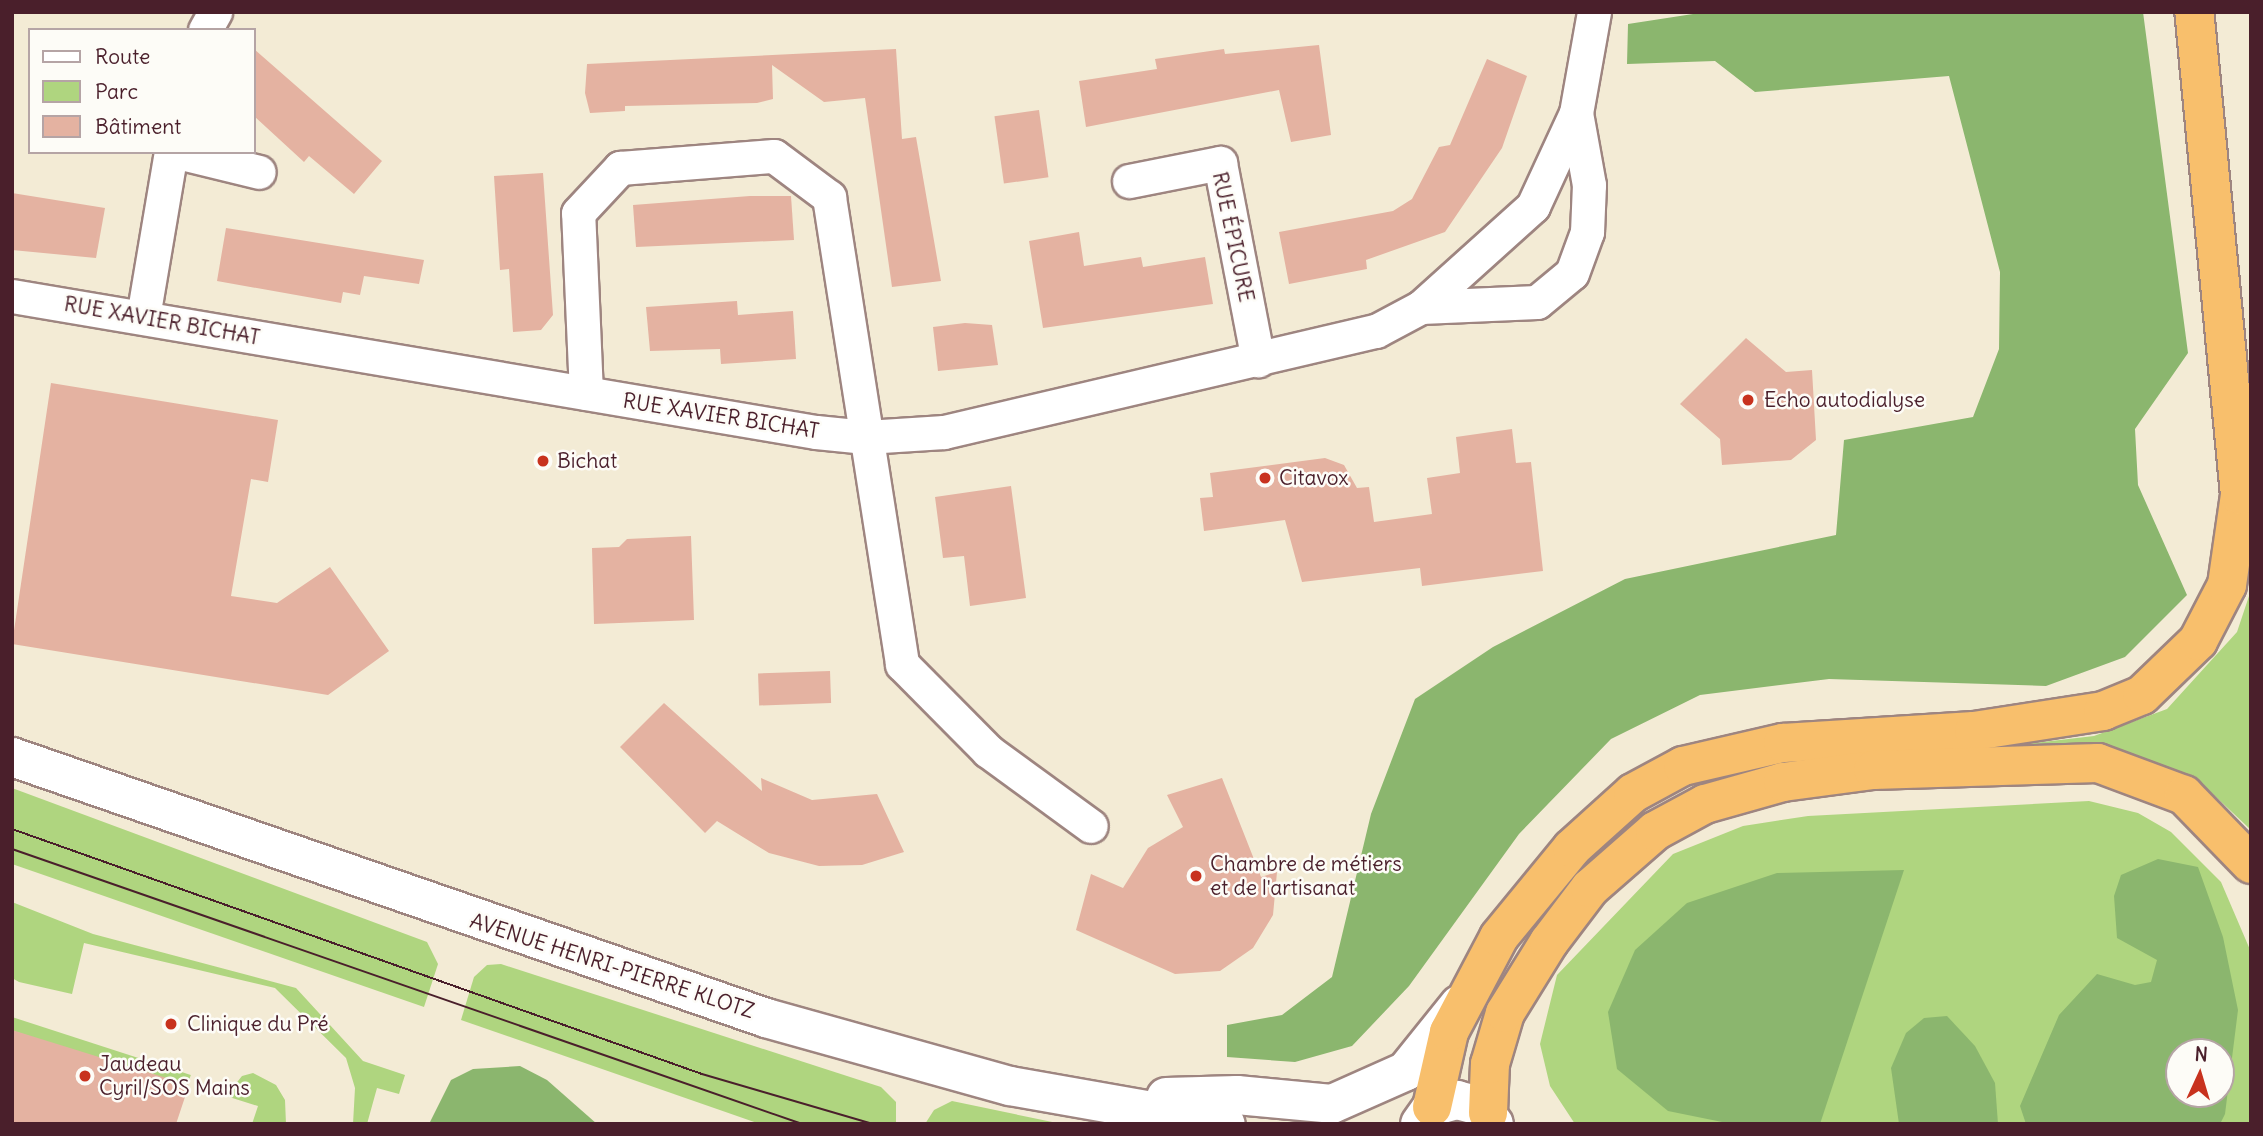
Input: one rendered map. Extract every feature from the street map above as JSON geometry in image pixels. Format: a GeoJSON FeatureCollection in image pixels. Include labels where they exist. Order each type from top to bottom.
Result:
{"type":"FeatureCollection","features":[{"type":"Feature","properties":{"kind":"highway"},"geometry":{"type":"LineString","coordinates":[[1426,1116],[1441,1059],[1466,995],[1499,937],[1572,848],[1633,793],[1683,766],[1783,743],[2061,722],[2142,695],[2198,641],[2227,585],[2240,495],[2194,12]]}},
{"type":"Feature","properties":{"kind":"highway"},"geometry":{"type":"LineString","coordinates":[[2213,12],[2251,335]]}},
{"type":"Feature","properties":{"kind":"highway"},"geometry":{"type":"LineString","coordinates":[[1491,1119],[1490,1064],[1505,1013],[1549,942],[1590,888],[1654,831],[1705,804],[1783,782],[1873,770],[2098,763],[2185,795],[2251,864]]}},
{"type":"Feature","properties":{"kind":"street"},"geometry":{"type":"LineString","coordinates":[[206,28],[215,12]]}},
{"type":"Feature","properties":{"kind":"street","name":"RUE XAVIER BICHAT"},"geometry":{"type":"LineString","coordinates":[[12,296],[586,393],[866,437],[944,432],[1376,331],[1421,307],[1533,206],[1576,113],[1594,12]]}},
{"type":"Feature","properties":{"kind":"street","name":"RUE XAVIER BICHAT"},"geometry":{"type":"LineString","coordinates":[[1421,307],[1537,303],[1572,273],[1587,232],[1589,186],[1576,113]]}},
{"type":"Feature","properties":{"kind":"street"},"geometry":{"type":"LineString","coordinates":[[143,317],[171,154]]}},
{"type":"Feature","properties":{"kind":"street"},"geometry":{"type":"LineString","coordinates":[[185,154],[259,172]]}},
{"type":"Feature","properties":{"kind":"street"},"geometry":{"type":"LineString","coordinates":[[586,393],[578,213],[620,168],[774,156],[829,197],[902,664],[988,751],[1091,826]]}},
{"type":"Feature","properties":{"kind":"street","name":"RUE ÉPICURE"},"geometry":{"type":"LineString","coordinates":[[1129,181],[1220,163],[1258,360]]}},
{"type":"Feature","properties":{"kind":"street","name":"AVENUE HENRI-PIERRE KLOTZ"},"geometry":{"type":"LineString","coordinates":[[12,757],[651,983],[1074,1100],[1226,1124]]}},
{"type":"Feature","properties":{"kind":"street"},"geometry":{"type":"LineString","coordinates":[[1074,1100],[1237,1095],[1332,1104],[1406,1071],[1466,995]]}},
{"type":"Feature","properties":{"kind":"street"},"geometry":{"type":"LineString","coordinates":[[1426,1116],[1466,1100],[1491,1119]]}},
{"type":"Feature","properties":{"kind":"green space"},"geometry":{"type":"Polygon","coordinates":[[[1706,12],[2143,12],[2188,353],[2135,429],[2138,485],[2187,595],[2125,657],[2046,686],[1829,679],[1700,695],[1611,739],[1519,834],[1409,986],[1352,1046],[1295,1062],[1227,1057],[1227,1025],[1282,1015],[1332,977],[1371,814],[1415,699],[1493,647],[1625,579],[1836,535],[1844,440],[1973,417],[1999,349],[2000,272],[1949,76],[1755,92],[1715,61],[1627,64],[1628,24],[1706,12]]]}},
{"type":"Feature","properties":{"kind":"green space"},"geometry":{"type":"Polygon","coordinates":[[[2251,590],[2251,830],[2197,779],[2107,746],[2007,746],[2094,736],[2167,709],[2237,632],[2251,590]]]}},
{"type":"Feature","properties":{"kind":"green space"},"geometry":{"type":"Polygon","coordinates":[[[12,788],[427,942],[438,964],[424,1007],[12,864],[12,788]]]}},
{"type":"Feature","properties":{"kind":"green space"},"geometry":{"type":"Polygon","coordinates":[[[2089,801],[2138,813],[2171,832],[2221,882],[2251,952],[2251,1124],[1575,1124],[1550,1086],[1540,1044],[1557,975],[1673,854],[1743,826],[1808,816],[2089,801]]]}},
{"type":"Feature","properties":{"kind":"green space"},"geometry":{"type":"Polygon","coordinates":[[[2158,859],[2198,867],[2223,937],[2238,1010],[2234,1038],[2165,1038],[2165,1108],[2226,1108],[2220,1124],[2026,1124],[2020,1106],[2059,1015],[2097,974],[2135,985],[2151,982],[2157,960],[2117,938],[2114,896],[2121,875],[2158,859]]]}},
{"type":"Feature","properties":{"kind":"green space"},"geometry":{"type":"Polygon","coordinates":[[[1904,870],[1820,1124],[1732,1124],[1668,1111],[1617,1069],[1608,1012],[1635,950],[1687,903],[1777,873],[1904,870]]]}},
{"type":"Feature","properties":{"kind":"green space"},"geometry":{"type":"Polygon","coordinates":[[[12,902],[93,934],[296,988],[363,1061],[405,1075],[399,1094],[377,1088],[367,1124],[353,1124],[355,1088],[346,1058],[275,988],[84,943],[72,994],[19,982],[12,978],[12,902]]]}},
{"type":"Feature","properties":{"kind":"green space"},"geometry":{"type":"Polygon","coordinates":[[[501,964],[881,1087],[896,1102],[896,1124],[760,1124],[461,1020],[474,977],[487,965],[501,964]]]}},
{"type":"Feature","properties":{"kind":"green space"},"geometry":{"type":"Polygon","coordinates":[[[1947,1016],[1975,1046],[1995,1083],[1998,1124],[1899,1124],[1891,1068],[1906,1033],[1924,1018],[1947,1016]]]}},
{"type":"Feature","properties":{"kind":"green space"},"geometry":{"type":"Polygon","coordinates":[[[12,1017],[191,1075],[187,1087],[12,1031],[12,1017]]]}},
{"type":"Feature","properties":{"kind":"green space"},"geometry":{"type":"Polygon","coordinates":[[[520,1066],[547,1080],[597,1124],[429,1124],[451,1080],[473,1069],[520,1066]]]}},
{"type":"Feature","properties":{"kind":"green space"},"geometry":{"type":"Polygon","coordinates":[[[253,1073],[276,1085],[285,1100],[286,1124],[252,1124],[258,1106],[226,1096],[242,1076],[253,1073]]]}},
{"type":"Feature","properties":{"kind":"green space"},"geometry":{"type":"Polygon","coordinates":[[[952,1101],[1062,1124],[925,1124],[934,1110],[952,1101]]]}},
{"type":"Feature","properties":{"kind":"building"},"geometry":{"type":"Polygon","coordinates":[[[1319,45],[1331,135],[1291,142],[1279,90],[1086,127],[1079,81],[1157,69],[1155,59],[1224,49],[1225,54],[1319,45]]]}},
{"type":"Feature","properties":{"kind":"building"},"geometry":{"type":"Polygon","coordinates":[[[896,49],[902,139],[916,137],[941,281],[892,287],[865,98],[824,102],[772,65],[773,99],[757,103],[625,106],[625,111],[590,113],[585,93],[587,64],[896,49]]]}},
{"type":"Feature","properties":{"kind":"building"},"geometry":{"type":"Polygon","coordinates":[[[256,51],[382,161],[354,194],[309,156],[304,162],[256,118],[256,51]]]}},
{"type":"Feature","properties":{"kind":"building"},"geometry":{"type":"Polygon","coordinates":[[[1487,59],[1527,76],[1502,148],[1445,232],[1366,260],[1367,269],[1289,284],[1279,232],[1393,211],[1412,199],[1439,147],[1450,145],[1487,59]]]}},
{"type":"Feature","properties":{"kind":"building"},"geometry":{"type":"Polygon","coordinates":[[[1039,110],[1048,177],[1004,184],[994,116],[1039,110]]]}},
{"type":"Feature","properties":{"kind":"building"},"geometry":{"type":"Polygon","coordinates":[[[543,173],[553,315],[541,330],[513,332],[509,269],[500,270],[494,176],[543,173]]]}},
{"type":"Feature","properties":{"kind":"building"},"geometry":{"type":"Polygon","coordinates":[[[12,193],[105,208],[96,258],[12,250],[12,193]]]}},
{"type":"Feature","properties":{"kind":"building"},"geometry":{"type":"Polygon","coordinates":[[[750,196],[791,196],[794,240],[636,247],[633,205],[750,196]]]}},
{"type":"Feature","properties":{"kind":"building"},"geometry":{"type":"Polygon","coordinates":[[[226,228],[424,260],[419,284],[364,276],[360,295],[343,292],[341,303],[217,281],[226,228]]]}},
{"type":"Feature","properties":{"kind":"building"},"geometry":{"type":"Polygon","coordinates":[[[1079,232],[1084,266],[1141,257],[1143,267],[1205,257],[1213,304],[1043,328],[1029,241],[1079,232]]]}},
{"type":"Feature","properties":{"kind":"building"},"geometry":{"type":"Polygon","coordinates":[[[737,301],[738,315],[793,311],[796,359],[721,364],[720,349],[650,351],[646,307],[737,301]]]}},
{"type":"Feature","properties":{"kind":"building"},"geometry":{"type":"Polygon","coordinates":[[[965,323],[992,325],[998,365],[938,371],[933,327],[965,323]]]}},
{"type":"Feature","properties":{"kind":"building"},"geometry":{"type":"Polygon","coordinates":[[[1746,338],[1786,372],[1812,370],[1816,440],[1791,460],[1722,465],[1720,439],[1680,404],[1746,338]]]}},
{"type":"Feature","properties":{"kind":"building"},"geometry":{"type":"Polygon","coordinates":[[[51,383],[278,420],[268,482],[251,479],[231,596],[277,603],[330,567],[389,651],[328,695],[12,644],[51,383]]]}},
{"type":"Feature","properties":{"kind":"building"},"geometry":{"type":"Polygon","coordinates":[[[1512,429],[1516,463],[1531,462],[1543,571],[1422,586],[1420,568],[1302,582],[1285,520],[1204,531],[1200,498],[1213,497],[1210,473],[1325,458],[1344,465],[1357,488],[1369,487],[1374,522],[1432,514],[1427,478],[1460,473],[1456,437],[1512,429]]]}},
{"type":"Feature","properties":{"kind":"building"},"geometry":{"type":"Polygon","coordinates":[[[1011,486],[1026,598],[970,606],[964,556],[943,558],[935,497],[1011,486]]]}},
{"type":"Feature","properties":{"kind":"building"},"geometry":{"type":"Polygon","coordinates":[[[691,536],[694,620],[594,624],[592,548],[619,547],[627,539],[691,536]]]}},
{"type":"Feature","properties":{"kind":"building"},"geometry":{"type":"Polygon","coordinates":[[[830,671],[831,703],[759,705],[758,674],[830,671]]]}},
{"type":"Feature","properties":{"kind":"building"},"geometry":{"type":"Polygon","coordinates":[[[664,703],[762,791],[761,778],[812,800],[877,794],[904,852],[862,865],[819,866],[769,853],[717,821],[705,833],[620,747],[664,703]]]}},
{"type":"Feature","properties":{"kind":"building","name":"Chambre de métiers et de l'artisanat"},"geometry":{"type":"Polygon","coordinates":[[[1222,778],[1261,877],[1277,872],[1273,915],[1253,948],[1220,971],[1175,974],[1076,930],[1091,874],[1123,888],[1148,848],[1183,827],[1167,795],[1222,778]]]}},
{"type":"Feature","properties":{"kind":"building","name":"Jaudeau Cyril/SOS Mains"},"geometry":{"type":"Polygon","coordinates":[[[12,1030],[189,1085],[176,1124],[12,1124],[12,1030]]]}},
{"type":"Feature","properties":{"kind":"tram line"},"geometry":{"type":"LineString","coordinates":[[12,829],[702,1074],[873,1124]]}},
{"type":"Feature","properties":{"kind":"tram line"},"geometry":{"type":"LineString","coordinates":[[12,849],[802,1124]]}},
{"type":"Feature","properties":{"kind":"place","name":"Echo autodialyse"},"geometry":{"type":"Point","coordinates":[1748,400]}},
{"type":"Feature","properties":{"kind":"place","name":"Bichat"},"geometry":{"type":"Point","coordinates":[543,461]}},
{"type":"Feature","properties":{"kind":"place","name":"Citavox"},"geometry":{"type":"Point","coordinates":[1265,478]}},
{"type":"Feature","properties":{"kind":"place","name":"Chambre de métiers et de l'artisanat"},"geometry":{"type":"Point","coordinates":[1196,876]}},
{"type":"Feature","properties":{"kind":"place","name":"Clinique du Pré"},"geometry":{"type":"Point","coordinates":[171,1024]}},
{"type":"Feature","properties":{"kind":"place","name":"Jaudeau Cyril/SOS Mains"},"geometry":{"type":"Point","coordinates":[85,1076]}}]}
